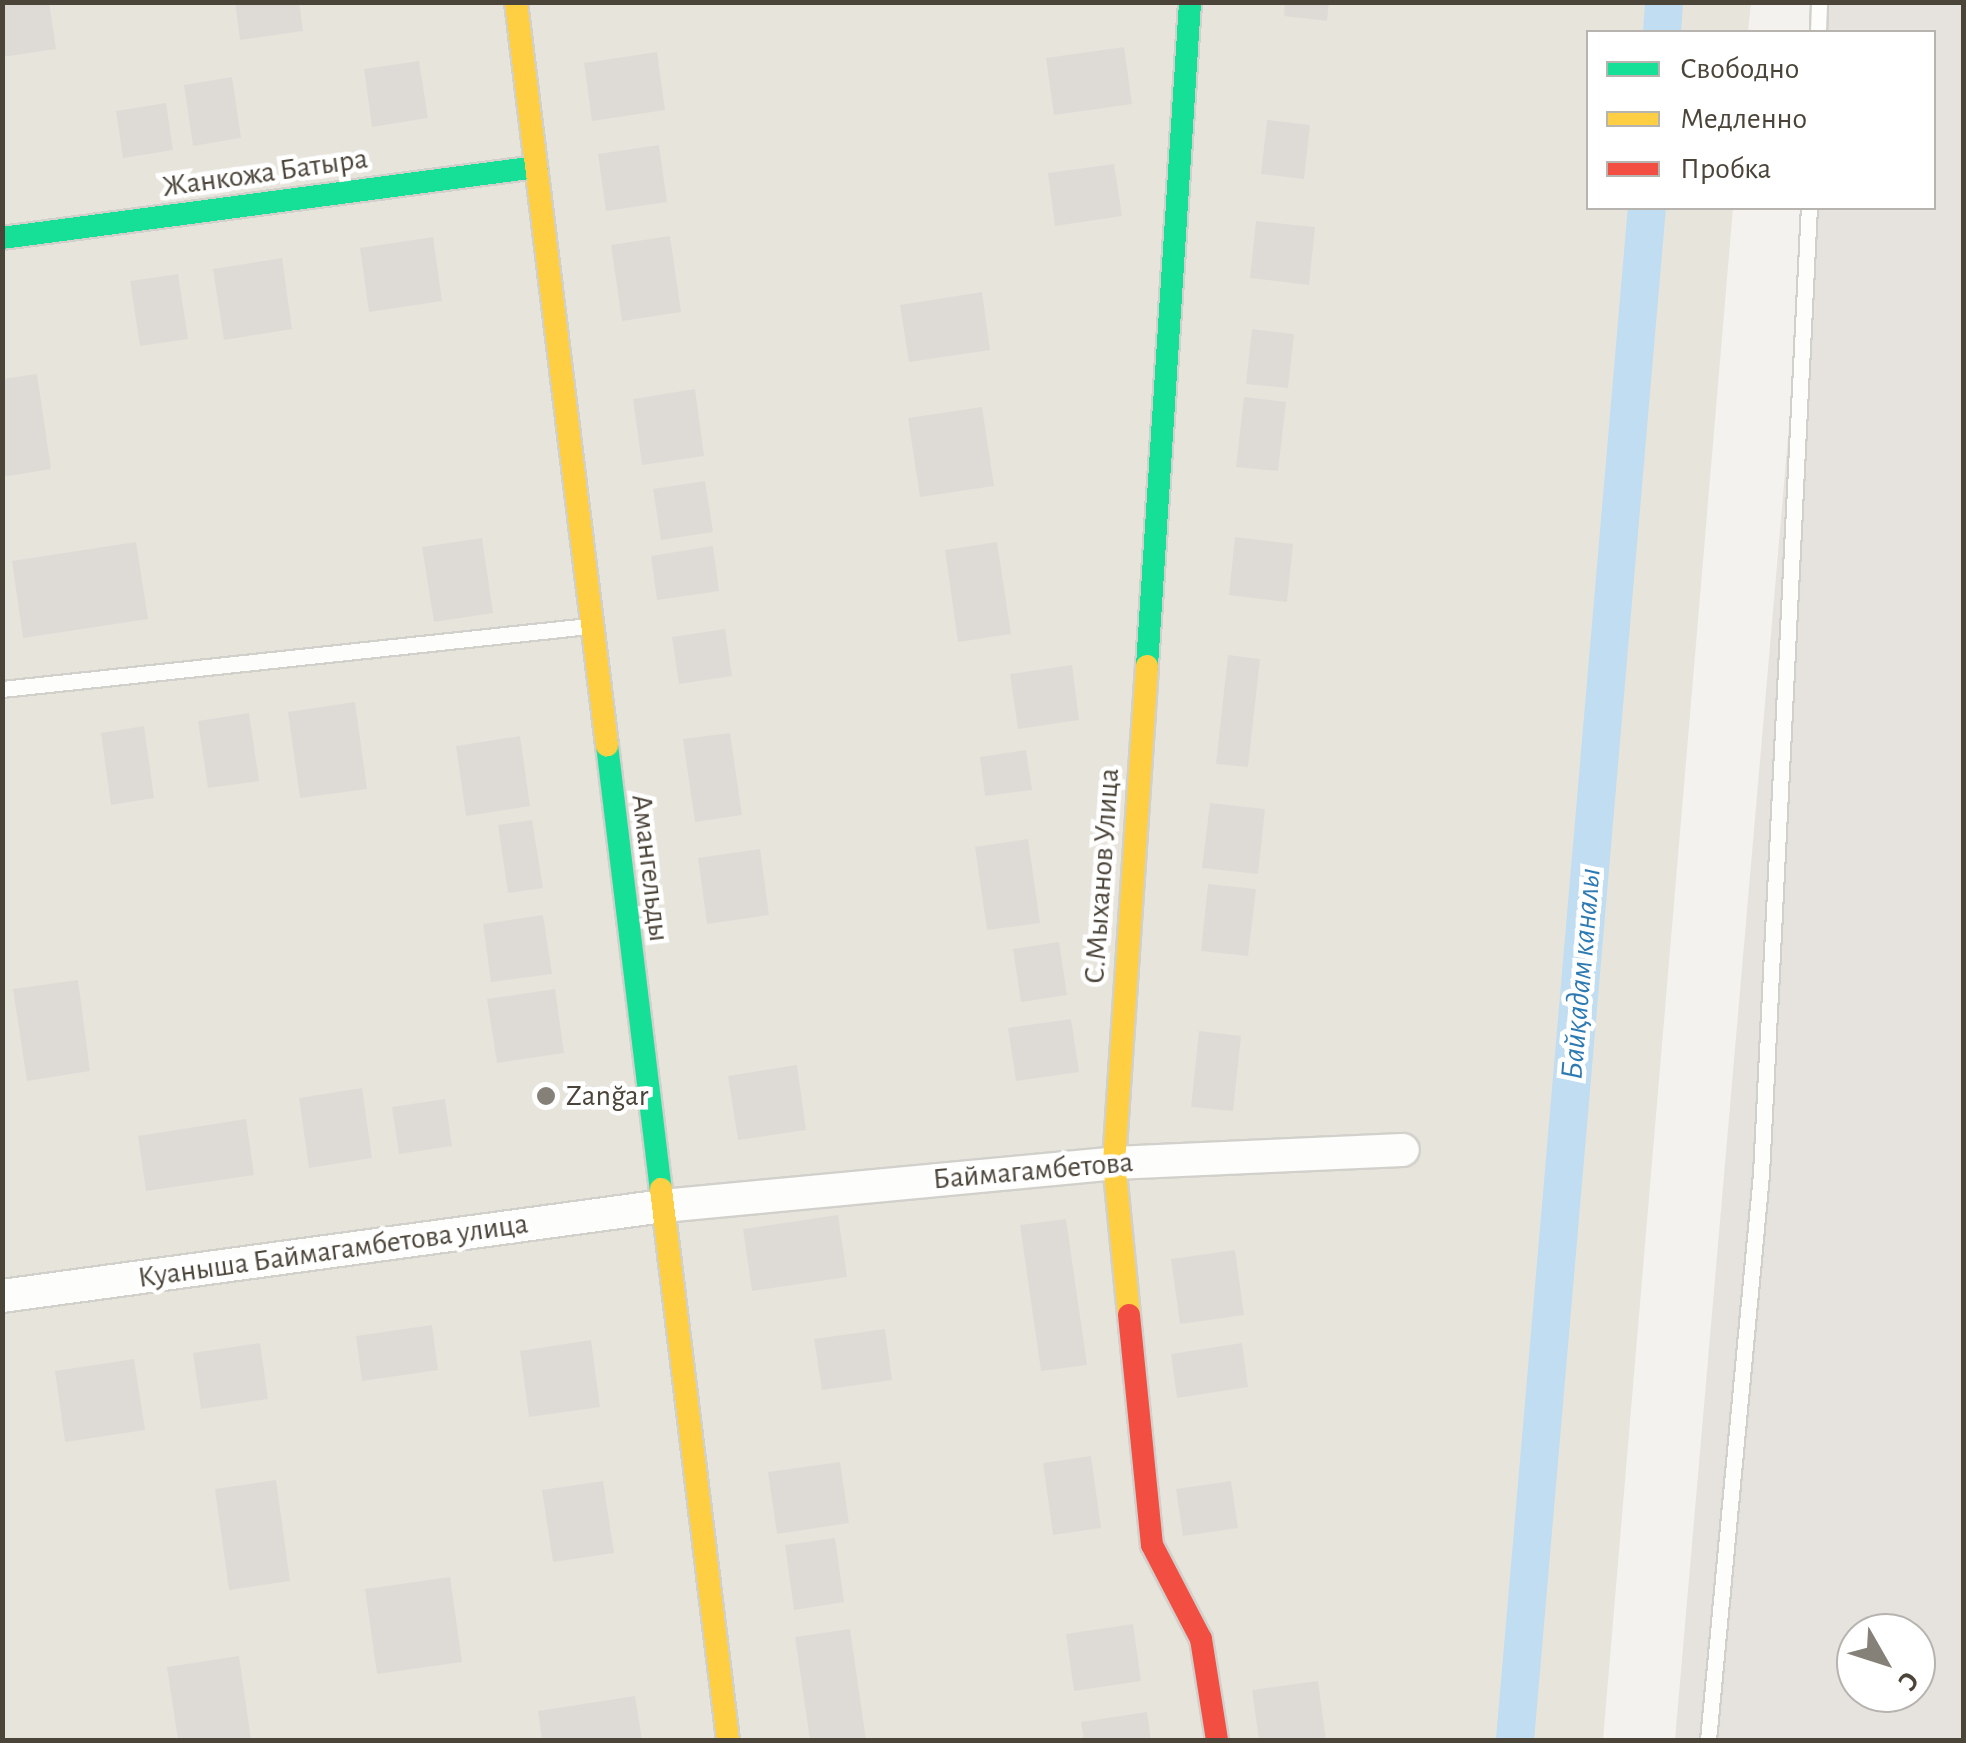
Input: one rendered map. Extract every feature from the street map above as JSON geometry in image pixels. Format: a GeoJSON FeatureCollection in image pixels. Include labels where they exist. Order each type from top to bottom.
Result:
{"type":"FeatureCollection","features":[{"type":"Feature","properties":{"kind":"street","name":"Амангельды"},"geometry":{"type":"LineString","coordinates":[[516,2],[728,1740]]}},
{"type":"Feature","properties":{"kind":"street","name":"С.Мыханов Улица"},"geometry":{"type":"LineString","coordinates":[[1190,2],[1114,1163],[1152,1544],[1200,1639],[1217,1740]]}},
{"type":"Feature","properties":{"kind":"street","name":"Жанкожа Батыра"},"geometry":{"type":"LineString","coordinates":[[2,238],[536,167]]}},
{"type":"Feature","properties":{"kind":"street","name":"Баймагамбетова"},"geometry":{"type":"LineString","coordinates":[[663,1206],[1114,1163],[1403,1150]]}},
{"type":"Feature","properties":{"kind":"street","name":"Куаныша Баймагамбетова улица"},"geometry":{"type":"LineString","coordinates":[[2,1296],[663,1206]]}},
{"type":"Feature","properties":{"kind":"lane"},"geometry":{"type":"LineString","coordinates":[[1818,30],[1819,2]]}},
{"type":"Feature","properties":{"kind":"lane"},"geometry":{"type":"LineString","coordinates":[[1708,1740],[1762,1174],[1809,210]]}},
{"type":"Feature","properties":{"kind":"lane"},"geometry":{"type":"LineString","coordinates":[[2,689],[590,626]]}},
{"type":"Feature","properties":{"kind":"shaded area"},"geometry":{"type":"Polygon","coordinates":[[[3,3],[1751,3],[1748,30],[1586,30],[1586,210],[1733,210],[1603,1740],[3,1740],[3,3]]]}},
{"type":"Feature","properties":{"kind":"shaded area"},"geometry":{"type":"Polygon","coordinates":[[[1826,3],[1963,3],[1963,1740],[1675,1740],[1808,210],[1936,210],[1936,30],[1823,30],[1826,3]]]}},
{"type":"Feature","properties":{"kind":"building"},"geometry":{"type":"Polygon","coordinates":[[[2,2],[49,2],[56,49],[2,57],[2,2]]]}},
{"type":"Feature","properties":{"kind":"building"},"geometry":{"type":"Polygon","coordinates":[[[235,2],[299,2],[303,31],[240,40],[235,2]]]}},
{"type":"Feature","properties":{"kind":"building"},"geometry":{"type":"Polygon","coordinates":[[[1285,2],[1329,2],[1327,21],[1284,16],[1285,2]]]}},
{"type":"Feature","properties":{"kind":"building"},"geometry":{"type":"Polygon","coordinates":[[[1124,47],[1132,104],[1054,115],[1046,58],[1124,47]]]}},
{"type":"Feature","properties":{"kind":"building"},"geometry":{"type":"Polygon","coordinates":[[[657,52],[665,110],[592,121],[584,63],[657,52]]]}},
{"type":"Feature","properties":{"kind":"building"},"geometry":{"type":"Polygon","coordinates":[[[419,61],[428,118],[372,127],[364,69],[419,61]]]}},
{"type":"Feature","properties":{"kind":"building"},"geometry":{"type":"Polygon","coordinates":[[[232,77],[241,138],[193,146],[184,85],[232,77]]]}},
{"type":"Feature","properties":{"kind":"building"},"geometry":{"type":"Polygon","coordinates":[[[166,103],[173,150],[123,158],[116,111],[166,103]]]}},
{"type":"Feature","properties":{"kind":"building"},"geometry":{"type":"Polygon","coordinates":[[[1267,120],[1310,125],[1304,179],[1261,174],[1267,120]]]}},
{"type":"Feature","properties":{"kind":"building"},"geometry":{"type":"Polygon","coordinates":[[[659,145],[667,202],[606,211],[598,154],[659,145]]]}},
{"type":"Feature","properties":{"kind":"building"},"geometry":{"type":"Polygon","coordinates":[[[1114,164],[1122,216],[1055,226],[1048,173],[1114,164]]]}},
{"type":"Feature","properties":{"kind":"building"},"geometry":{"type":"Polygon","coordinates":[[[1256,221],[1315,227],[1309,285],[1250,278],[1256,221]]]}},
{"type":"Feature","properties":{"kind":"building"},"geometry":{"type":"Polygon","coordinates":[[[670,236],[681,312],[622,321],[611,245],[670,236]]]}},
{"type":"Feature","properties":{"kind":"building"},"geometry":{"type":"Polygon","coordinates":[[[433,237],[442,301],[369,312],[360,248],[433,237]]]}},
{"type":"Feature","properties":{"kind":"building"},"geometry":{"type":"Polygon","coordinates":[[[282,258],[292,329],[224,340],[213,269],[282,258]]]}},
{"type":"Feature","properties":{"kind":"building"},"geometry":{"type":"Polygon","coordinates":[[[178,274],[188,339],[140,346],[130,281],[178,274]]]}},
{"type":"Feature","properties":{"kind":"building"},"geometry":{"type":"Polygon","coordinates":[[[982,292],[990,350],[909,362],[900,305],[982,292]]]}},
{"type":"Feature","properties":{"kind":"building"},"geometry":{"type":"Polygon","coordinates":[[[1252,329],[1294,334],[1288,388],[1246,384],[1252,329]]]}},
{"type":"Feature","properties":{"kind":"building"},"geometry":{"type":"Polygon","coordinates":[[[37,374],[51,469],[2,477],[2,379],[37,374]]]}},
{"type":"Feature","properties":{"kind":"building"},"geometry":{"type":"Polygon","coordinates":[[[695,389],[704,456],[642,465],[633,399],[695,389]]]}},
{"type":"Feature","properties":{"kind":"building"},"geometry":{"type":"Polygon","coordinates":[[[1244,397],[1286,402],[1278,471],[1236,467],[1244,397]]]}},
{"type":"Feature","properties":{"kind":"building"},"geometry":{"type":"Polygon","coordinates":[[[982,407],[994,486],[920,497],[908,418],[982,407]]]}},
{"type":"Feature","properties":{"kind":"building"},"geometry":{"type":"Polygon","coordinates":[[[705,481],[713,532],[661,540],[653,489],[705,481]]]}},
{"type":"Feature","properties":{"kind":"building"},"geometry":{"type":"Polygon","coordinates":[[[1235,537],[1293,544],[1287,602],[1229,595],[1235,537]]]}},
{"type":"Feature","properties":{"kind":"building"},"geometry":{"type":"Polygon","coordinates":[[[482,538],[493,613],[434,622],[422,547],[482,538]]]}},
{"type":"Feature","properties":{"kind":"building"},"geometry":{"type":"Polygon","coordinates":[[[136,542],[148,619],[23,638],[12,561],[136,542]]]}},
{"type":"Feature","properties":{"kind":"building"},"geometry":{"type":"Polygon","coordinates":[[[997,542],[1011,634],[958,642],[945,550],[997,542]]]}},
{"type":"Feature","properties":{"kind":"building"},"geometry":{"type":"Polygon","coordinates":[[[713,546],[719,591],[657,600],[651,556],[713,546]]]}},
{"type":"Feature","properties":{"kind":"building"},"geometry":{"type":"Polygon","coordinates":[[[725,629],[732,676],[679,684],[672,637],[725,629]]]}},
{"type":"Feature","properties":{"kind":"building"},"geometry":{"type":"Polygon","coordinates":[[[1228,655],[1260,659],[1248,767],[1216,764],[1228,655]]]}},
{"type":"Feature","properties":{"kind":"building"},"geometry":{"type":"Polygon","coordinates":[[[1072,665],[1079,720],[1018,729],[1010,674],[1072,665]]]}},
{"type":"Feature","properties":{"kind":"building"},"geometry":{"type":"Polygon","coordinates":[[[355,702],[367,789],[300,798],[288,712],[355,702]]]}},
{"type":"Feature","properties":{"kind":"building"},"geometry":{"type":"Polygon","coordinates":[[[249,713],[259,781],[208,788],[198,721],[249,713]]]}},
{"type":"Feature","properties":{"kind":"building"},"geometry":{"type":"Polygon","coordinates":[[[144,726],[154,798],[111,805],[101,733],[144,726]]]}},
{"type":"Feature","properties":{"kind":"building"},"geometry":{"type":"Polygon","coordinates":[[[730,733],[742,815],[695,822],[683,739],[730,733]]]}},
{"type":"Feature","properties":{"kind":"building"},"geometry":{"type":"Polygon","coordinates":[[[520,736],[530,806],[466,816],[456,746],[520,736]]]}},
{"type":"Feature","properties":{"kind":"building"},"geometry":{"type":"Polygon","coordinates":[[[1026,750],[1032,790],[985,796],[980,757],[1026,750]]]}},
{"type":"Feature","properties":{"kind":"building"},"geometry":{"type":"Polygon","coordinates":[[[1210,803],[1265,809],[1258,874],[1202,868],[1210,803]]]}},
{"type":"Feature","properties":{"kind":"building"},"geometry":{"type":"Polygon","coordinates":[[[532,820],[543,888],[508,893],[498,825],[532,820]]]}},
{"type":"Feature","properties":{"kind":"building"},"geometry":{"type":"Polygon","coordinates":[[[1028,839],[1040,923],[987,930],[975,847],[1028,839]]]}},
{"type":"Feature","properties":{"kind":"building"},"geometry":{"type":"Polygon","coordinates":[[[760,849],[769,915],[707,924],[698,858],[760,849]]]}},
{"type":"Feature","properties":{"kind":"building"},"geometry":{"type":"Polygon","coordinates":[[[1208,884],[1256,889],[1248,956],[1201,951],[1208,884]]]}},
{"type":"Feature","properties":{"kind":"building"},"geometry":{"type":"Polygon","coordinates":[[[543,915],[552,974],[491,982],[483,924],[543,915]]]}},
{"type":"Feature","properties":{"kind":"building"},"geometry":{"type":"Polygon","coordinates":[[[1059,942],[1067,995],[1021,1002],[1013,949],[1059,942]]]}},
{"type":"Feature","properties":{"kind":"building"},"geometry":{"type":"Polygon","coordinates":[[[78,980],[90,1071],[27,1081],[13,989],[78,980]]]}},
{"type":"Feature","properties":{"kind":"building"},"geometry":{"type":"Polygon","coordinates":[[[555,989],[564,1053],[497,1063],[487,999],[555,989]]]}},
{"type":"Feature","properties":{"kind":"building"},"geometry":{"type":"Polygon","coordinates":[[[1071,1019],[1079,1072],[1016,1081],[1008,1028],[1071,1019]]]}},
{"type":"Feature","properties":{"kind":"building"},"geometry":{"type":"Polygon","coordinates":[[[1199,1031],[1241,1036],[1233,1111],[1191,1107],[1199,1031]]]}},
{"type":"Feature","properties":{"kind":"building"},"geometry":{"type":"Polygon","coordinates":[[[797,1065],[806,1130],[738,1140],[728,1076],[797,1065]]]}},
{"type":"Feature","properties":{"kind":"building"},"geometry":{"type":"Polygon","coordinates":[[[362,1088],[372,1158],[309,1168],[299,1098],[362,1088]]]}},
{"type":"Feature","properties":{"kind":"building"},"geometry":{"type":"Polygon","coordinates":[[[445,1099],[452,1146],[399,1154],[392,1107],[445,1099]]]}},
{"type":"Feature","properties":{"kind":"building"},"geometry":{"type":"Polygon","coordinates":[[[246,1119],[254,1175],[146,1191],[138,1136],[246,1119]]]}},
{"type":"Feature","properties":{"kind":"building"},"geometry":{"type":"Polygon","coordinates":[[[838,1215],[847,1277],[752,1291],[743,1229],[838,1215]]]}},
{"type":"Feature","properties":{"kind":"building"},"geometry":{"type":"Polygon","coordinates":[[[1066,1219],[1087,1365],[1041,1371],[1020,1225],[1066,1219]]]}},
{"type":"Feature","properties":{"kind":"building"},"geometry":{"type":"Polygon","coordinates":[[[1235,1250],[1244,1315],[1180,1324],[1171,1259],[1235,1250]]]}},
{"type":"Feature","properties":{"kind":"building"},"geometry":{"type":"Polygon","coordinates":[[[432,1325],[438,1370],[362,1381],[356,1336],[432,1325]]]}},
{"type":"Feature","properties":{"kind":"building"},"geometry":{"type":"Polygon","coordinates":[[[885,1329],[892,1380],[822,1390],[814,1339],[885,1329]]]}},
{"type":"Feature","properties":{"kind":"building"},"geometry":{"type":"Polygon","coordinates":[[[591,1340],[600,1407],[529,1417],[520,1351],[591,1340]]]}},
{"type":"Feature","properties":{"kind":"building"},"geometry":{"type":"Polygon","coordinates":[[[260,1343],[268,1399],[201,1409],[193,1353],[260,1343]]]}},
{"type":"Feature","properties":{"kind":"building"},"geometry":{"type":"Polygon","coordinates":[[[1242,1343],[1248,1387],[1177,1398],[1171,1354],[1242,1343]]]}},
{"type":"Feature","properties":{"kind":"building"},"geometry":{"type":"Polygon","coordinates":[[[134,1359],[145,1430],[65,1442],[55,1371],[134,1359]]]}},
{"type":"Feature","properties":{"kind":"building"},"geometry":{"type":"Polygon","coordinates":[[[1091,1456],[1101,1528],[1053,1535],[1043,1463],[1091,1456]]]}},
{"type":"Feature","properties":{"kind":"building"},"geometry":{"type":"Polygon","coordinates":[[[840,1462],[849,1523],[777,1534],[768,1472],[840,1462]]]}},
{"type":"Feature","properties":{"kind":"building"},"geometry":{"type":"Polygon","coordinates":[[[276,1480],[290,1581],[229,1590],[215,1489],[276,1480]]]}},
{"type":"Feature","properties":{"kind":"building"},"geometry":{"type":"Polygon","coordinates":[[[603,1481],[614,1553],[553,1562],[542,1490],[603,1481]]]}},
{"type":"Feature","properties":{"kind":"building"},"geometry":{"type":"Polygon","coordinates":[[[1231,1481],[1238,1528],[1183,1536],[1176,1489],[1231,1481]]]}},
{"type":"Feature","properties":{"kind":"building"},"geometry":{"type":"Polygon","coordinates":[[[835,1538],[844,1602],[794,1610],[785,1545],[835,1538]]]}},
{"type":"Feature","properties":{"kind":"building"},"geometry":{"type":"Polygon","coordinates":[[[450,1577],[462,1662],[377,1674],[365,1589],[450,1577]]]}},
{"type":"Feature","properties":{"kind":"building"},"geometry":{"type":"Polygon","coordinates":[[[1133,1624],[1141,1681],[1074,1691],[1066,1634],[1133,1624]]]}},
{"type":"Feature","properties":{"kind":"building"},"geometry":{"type":"Polygon","coordinates":[[[850,1629],[866,1740],[810,1740],[795,1637],[850,1629]]]}},
{"type":"Feature","properties":{"kind":"building"},"geometry":{"type":"Polygon","coordinates":[[[239,1656],[251,1740],[178,1740],[167,1667],[239,1656]]]}},
{"type":"Feature","properties":{"kind":"building"},"geometry":{"type":"Polygon","coordinates":[[[1318,1681],[1326,1740],[1259,1740],[1252,1690],[1318,1681]]]}},
{"type":"Feature","properties":{"kind":"building"},"geometry":{"type":"Polygon","coordinates":[[[635,1696],[642,1740],[542,1740],[538,1711],[635,1696]]]}},
{"type":"Feature","properties":{"kind":"building"},"geometry":{"type":"Polygon","coordinates":[[[1147,1712],[1151,1740],[1084,1740],[1081,1722],[1147,1712]]]}},
{"type":"Feature","properties":{"kind":"waterway","name":"Байқадам каналы"},"geometry":{"type":"LineString","coordinates":[[1662,30],[1664,2]]}},
{"type":"Feature","properties":{"kind":"waterway","name":"Байқадам каналы"},"geometry":{"type":"LineString","coordinates":[[1515,1740],[1647,210]]}},
{"type":"Feature","properties":{"kind":"traffic: fast"},"geometry":{"type":"LineString","coordinates":[[1147,666],[1190,2]]}},
{"type":"Feature","properties":{"kind":"traffic: fast"},"geometry":{"type":"LineString","coordinates":[[2,238],[536,167]]}},
{"type":"Feature","properties":{"kind":"traffic: fast"},"geometry":{"type":"LineString","coordinates":[[607,745],[661,1189]]}},
{"type":"Feature","properties":{"kind":"traffic: slow"},"geometry":{"type":"LineString","coordinates":[[516,2],[607,745]]}},
{"type":"Feature","properties":{"kind":"traffic: slow"},"geometry":{"type":"LineString","coordinates":[[1129,1315],[1114,1163],[1147,666]]}},
{"type":"Feature","properties":{"kind":"traffic: slow"},"geometry":{"type":"LineString","coordinates":[[661,1189],[728,1740]]}},
{"type":"Feature","properties":{"kind":"traffic: jam"},"geometry":{"type":"LineString","coordinates":[[1129,1315],[1152,1545],[1201,1639],[1217,1740]]}},
{"type":"Feature","properties":{"kind":"place","name":"Zanğar"},"geometry":{"type":"Point","coordinates":[546,1096]}}]}
